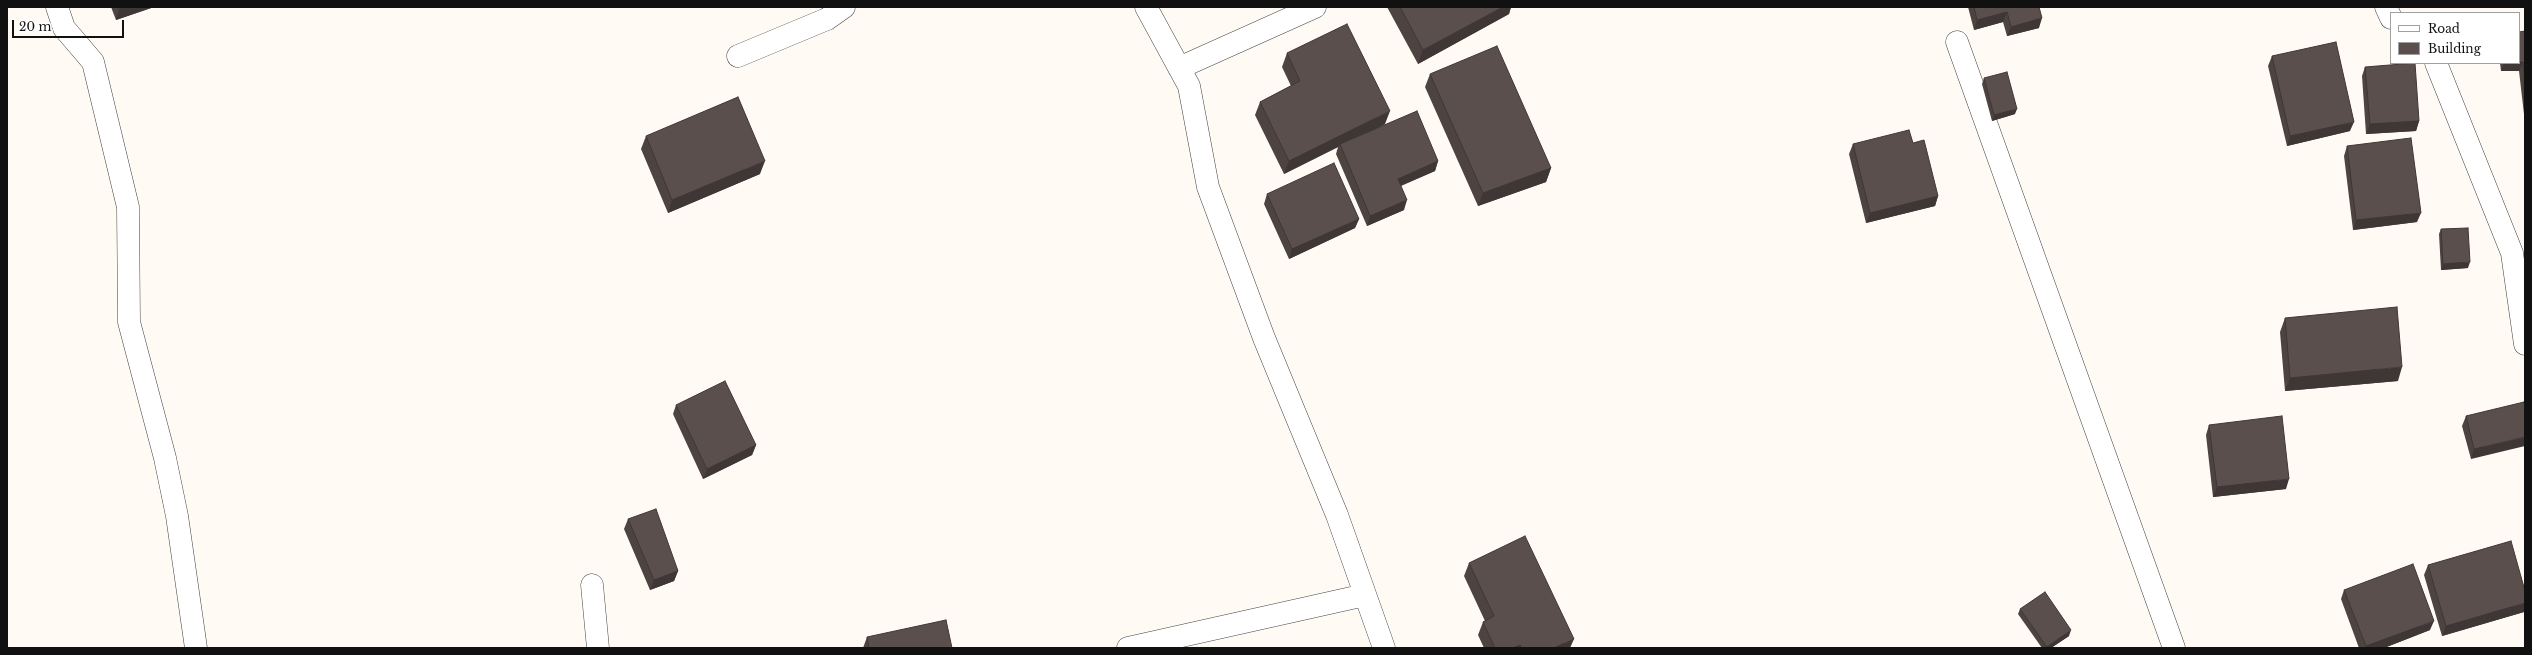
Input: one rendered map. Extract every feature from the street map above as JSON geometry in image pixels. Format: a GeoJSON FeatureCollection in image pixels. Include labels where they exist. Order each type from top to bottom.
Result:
{"type":"FeatureCollection","features":[{"type":"Feature","properties":{"kind":"street"},"geometry":{"type":"LineString","coordinates":[[57,7],[64,28],[93,62],[128,207],[129,322],[165,458],[177,516],[196,648]]}},
{"type":"Feature","properties":{"kind":"street"},"geometry":{"type":"LineString","coordinates":[[738,56],[827,19],[844,7]]}},
{"type":"Feature","properties":{"kind":"street"},"geometry":{"type":"LineString","coordinates":[[1146,7],[1189,86],[1208,187],[1264,338],[1337,515],[1384,648]]}},
{"type":"Feature","properties":{"kind":"street"},"geometry":{"type":"LineString","coordinates":[[1179,68],[1315,7]]}},
{"type":"Feature","properties":{"kind":"street"},"geometry":{"type":"LineString","coordinates":[[1957,42],[2174,648]]}},
{"type":"Feature","properties":{"kind":"street"},"geometry":{"type":"LineString","coordinates":[[2436,64],[2516,240],[2512,253],[2525,344]]}},
{"type":"Feature","properties":{"kind":"street"},"geometry":{"type":"LineString","coordinates":[[592,585],[598,648]]}},
{"type":"Feature","properties":{"kind":"street"},"geometry":{"type":"LineString","coordinates":[[1128,648],[1365,595]]}},
{"type":"Feature","properties":{"kind":"building"},"geometry":{"type":"Polygon","coordinates":[[[1400,7],[1503,7],[1423,50],[1400,7]]]}},
{"type":"Feature","properties":{"kind":"building"},"geometry":{"type":"Polygon","coordinates":[[[1974,7],[2039,7],[2042,18],[2011,27],[2007,12],[1977,20],[1974,7]]]}},
{"type":"Feature","properties":{"kind":"building"},"geometry":{"type":"Polygon","coordinates":[[[1347,24],[1390,111],[1289,161],[1260,102],[1300,81],[1287,53],[1347,24]]]}},
{"type":"Feature","properties":{"kind":"building"},"geometry":{"type":"Polygon","coordinates":[[[2525,31],[2525,81],[2523,62],[2520,62],[2520,32],[2525,31]]]}},
{"type":"Feature","properties":{"kind":"building"},"geometry":{"type":"Polygon","coordinates":[[[2336,42],[2354,122],[2290,136],[2272,56],[2336,42]]]}},
{"type":"Feature","properties":{"kind":"building"},"geometry":{"type":"Polygon","coordinates":[[[1497,46],[1551,168],[1483,193],[1430,74],[1497,46]]]}},
{"type":"Feature","properties":{"kind":"building"},"geometry":{"type":"Polygon","coordinates":[[[2415,64],[2419,121],[2370,124],[2365,67],[2415,64]]]}},
{"type":"Feature","properties":{"kind":"building"},"geometry":{"type":"Polygon","coordinates":[[[2007,72],[2017,109],[1994,115],[1984,78],[2007,72]]]}},
{"type":"Feature","properties":{"kind":"building"},"geometry":{"type":"Polygon","coordinates":[[[738,97],[765,161],[672,200],[646,136],[738,97]]]}},
{"type":"Feature","properties":{"kind":"building"},"geometry":{"type":"Polygon","coordinates":[[[1417,111],[1438,161],[1398,179],[1407,200],[1370,216],[1340,144],[1417,111]]]}},
{"type":"Feature","properties":{"kind":"building"},"geometry":{"type":"Polygon","coordinates":[[[1909,130],[1913,143],[1924,140],[1938,196],[1870,213],[1853,144],[1909,130]]]}},
{"type":"Feature","properties":{"kind":"building"},"geometry":{"type":"Polygon","coordinates":[[[2411,138],[2421,213],[2356,220],[2347,146],[2411,138]]]}},
{"type":"Feature","properties":{"kind":"building"},"geometry":{"type":"Polygon","coordinates":[[[1334,163],[1359,219],[1292,249],[1267,194],[1334,163]]]}},
{"type":"Feature","properties":{"kind":"building"},"geometry":{"type":"Polygon","coordinates":[[[2468,228],[2470,262],[2443,264],[2441,229],[2468,228]]]}},
{"type":"Feature","properties":{"kind":"building"},"geometry":{"type":"Polygon","coordinates":[[[2397,307],[2402,367],[2290,378],[2285,318],[2397,307]]]}},
{"type":"Feature","properties":{"kind":"building"},"geometry":{"type":"Polygon","coordinates":[[[725,381],[756,445],[707,469],[676,405],[725,381]]]}},
{"type":"Feature","properties":{"kind":"building"},"geometry":{"type":"Polygon","coordinates":[[[2524,402],[2525,437],[2474,449],[2466,416],[2524,402]]]}},
{"type":"Feature","properties":{"kind":"building"},"geometry":{"type":"Polygon","coordinates":[[[2282,416],[2289,479],[2217,487],[2209,425],[2282,416]]]}},
{"type":"Feature","properties":{"kind":"building"},"geometry":{"type":"Polygon","coordinates":[[[656,509],[678,571],[654,580],[628,519],[656,509]]]}},
{"type":"Feature","properties":{"kind":"building"},"geometry":{"type":"Polygon","coordinates":[[[1525,536],[1574,639],[1554,648],[1521,648],[1520,645],[1513,648],[1495,648],[1483,622],[1494,616],[1469,563],[1525,536]]]}},
{"type":"Feature","properties":{"kind":"building"},"geometry":{"type":"Polygon","coordinates":[[[2511,541],[2525,591],[2525,603],[2446,626],[2428,565],[2511,541]]]}},
{"type":"Feature","properties":{"kind":"building"},"geometry":{"type":"Polygon","coordinates":[[[2413,564],[2434,621],[2366,646],[2344,590],[2413,564]]]}},
{"type":"Feature","properties":{"kind":"building"},"geometry":{"type":"Polygon","coordinates":[[[2045,592],[2071,630],[2047,647],[2020,609],[2045,592]]]}},
{"type":"Feature","properties":{"kind":"building"},"geometry":{"type":"Polygon","coordinates":[[[946,620],[952,648],[869,648],[867,637],[946,620]]]}}]}
